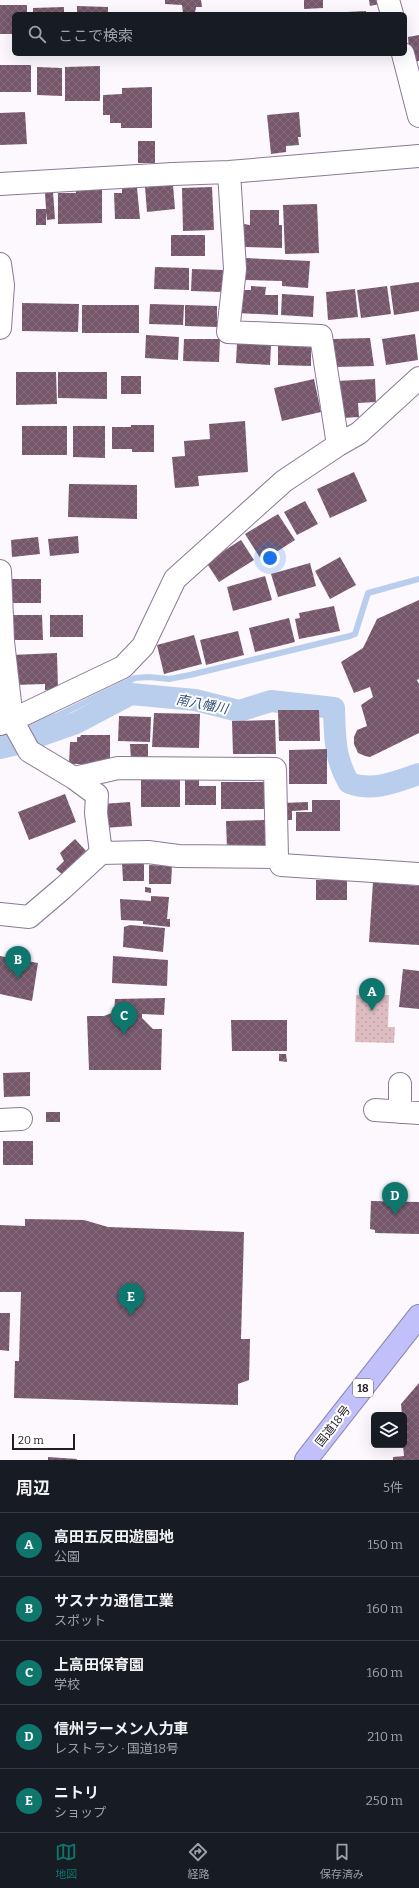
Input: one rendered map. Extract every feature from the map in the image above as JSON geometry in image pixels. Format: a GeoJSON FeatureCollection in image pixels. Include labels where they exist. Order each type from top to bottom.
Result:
{"type":"FeatureCollection","features":[{"type":"Feature","properties":{"kind":"highway","name":"国道18号"},"geometry":{"type":"LineString","coordinates":[[311,1456],[419,1316]]}},
{"type":"Feature","properties":{"kind":"street"},"geometry":{"type":"LineString","coordinates":[[388,0],[391,12]]}},
{"type":"Feature","properties":{"kind":"street"},"geometry":{"type":"LineString","coordinates":[[403,56],[419,116]]}},
{"type":"Feature","properties":{"kind":"street"},"geometry":{"type":"LineString","coordinates":[[0,184],[228,172],[419,156]]}},
{"type":"Feature","properties":{"kind":"street"},"geometry":{"type":"LineString","coordinates":[[228,172],[235,269],[228,332],[321,336],[338,445]]}},
{"type":"Feature","properties":{"kind":"street"},"geometry":{"type":"LineString","coordinates":[[0,264],[3,285],[0,328]]}},
{"type":"Feature","properties":{"kind":"street"},"geometry":{"type":"LineString","coordinates":[[9,723],[123,667],[143,646],[175,579],[284,481],[338,445],[359,433],[419,378]]}},
{"type":"Feature","properties":{"kind":"street"},"geometry":{"type":"LineString","coordinates":[[0,571],[2,641],[9,723],[29,751],[74,778],[97,795],[96,813],[101,853]]}},
{"type":"Feature","properties":{"kind":"street"},"geometry":{"type":"LineString","coordinates":[[74,778],[118,768],[275,769],[277,857],[281,865],[419,874]]}},
{"type":"Feature","properties":{"kind":"street"},"geometry":{"type":"LineString","coordinates":[[0,914],[28,917],[63,888],[101,853],[148,852],[178,856],[277,857]]}},
{"type":"Feature","properties":{"kind":"street"},"geometry":{"type":"LineString","coordinates":[[375,1110],[410,1113],[400,1084]]}},
{"type":"Feature","properties":{"kind":"shaded area"},"geometry":{"type":"Polygon","coordinates":[[[356,995],[389,995],[388,1027],[395,1027],[394,1043],[355,1042],[356,995]]]}},
{"type":"Feature","properties":{"kind":"building"},"geometry":{"type":"Polygon","coordinates":[[[165,0],[201,0],[202,7],[196,7],[195,12],[183,12],[182,5],[165,4],[165,0]]]}},
{"type":"Feature","properties":{"kind":"building"},"geometry":{"type":"Polygon","coordinates":[[[304,0],[323,0],[323,8],[304,9],[304,0]]]}},
{"type":"Feature","properties":{"kind":"building"},"geometry":{"type":"Polygon","coordinates":[[[369,0],[383,0],[384,3],[370,6],[369,0]]]}},
{"type":"Feature","properties":{"kind":"building"},"geometry":{"type":"Polygon","coordinates":[[[0,5],[27,5],[27,12],[12,12],[12,34],[0,34],[0,5]]]}},
{"type":"Feature","properties":{"kind":"building"},"geometry":{"type":"Polygon","coordinates":[[[77,6],[108,7],[108,12],[77,12],[77,6]]]}},
{"type":"Feature","properties":{"kind":"building"},"geometry":{"type":"Polygon","coordinates":[[[64,7],[64,12],[33,12],[33,8],[64,7]]]}},
{"type":"Feature","properties":{"kind":"building"},"geometry":{"type":"Polygon","coordinates":[[[419,35],[419,61],[410,62],[408,37],[419,35]]]}},
{"type":"Feature","properties":{"kind":"building"},"geometry":{"type":"Polygon","coordinates":[[[0,65],[31,65],[31,92],[0,92],[0,65]]]}},
{"type":"Feature","properties":{"kind":"building"},"geometry":{"type":"Polygon","coordinates":[[[100,66],[100,101],[65,101],[65,67],[100,66]]]}},
{"type":"Feature","properties":{"kind":"building"},"geometry":{"type":"Polygon","coordinates":[[[37,67],[62,68],[62,96],[37,95],[37,67]]]}},
{"type":"Feature","properties":{"kind":"building"},"geometry":{"type":"Polygon","coordinates":[[[152,87],[152,128],[121,128],[121,123],[110,123],[110,115],[103,115],[103,95],[122,94],[122,88],[152,87]]]}},
{"type":"Feature","properties":{"kind":"building"},"geometry":{"type":"Polygon","coordinates":[[[25,112],[27,144],[0,145],[0,113],[25,112]]]}},
{"type":"Feature","properties":{"kind":"building"},"geometry":{"type":"Polygon","coordinates":[[[299,112],[301,137],[298,137],[299,145],[286,146],[286,152],[271,154],[267,115],[299,112]]]}},
{"type":"Feature","properties":{"kind":"building"},"geometry":{"type":"Polygon","coordinates":[[[138,141],[155,141],[155,163],[138,163],[138,141]]]}},
{"type":"Feature","properties":{"kind":"building"},"geometry":{"type":"Polygon","coordinates":[[[173,185],[175,209],[147,212],[145,187],[173,185]]]}},
{"type":"Feature","properties":{"kind":"building"},"geometry":{"type":"Polygon","coordinates":[[[212,187],[214,230],[183,231],[182,188],[212,187]]]}},
{"type":"Feature","properties":{"kind":"building"},"geometry":{"type":"Polygon","coordinates":[[[102,188],[102,223],[58,224],[58,193],[76,193],[76,189],[102,188]]]}},
{"type":"Feature","properties":{"kind":"building"},"geometry":{"type":"Polygon","coordinates":[[[122,188],[137,188],[140,219],[115,219],[114,193],[122,193],[122,188]]]}},
{"type":"Feature","properties":{"kind":"building"},"geometry":{"type":"Polygon","coordinates":[[[53,192],[55,219],[47,220],[46,212],[46,225],[36,225],[36,209],[46,209],[45,193],[53,192]]]}},
{"type":"Feature","properties":{"kind":"building"},"geometry":{"type":"Polygon","coordinates":[[[317,204],[319,253],[285,254],[283,205],[317,204]]]}},
{"type":"Feature","properties":{"kind":"building"},"geometry":{"type":"Polygon","coordinates":[[[250,210],[279,210],[279,225],[282,225],[282,248],[244,247],[244,224],[250,225],[250,210]]]}},
{"type":"Feature","properties":{"kind":"building"},"geometry":{"type":"Polygon","coordinates":[[[171,235],[205,235],[205,256],[171,256],[171,235]]]}},
{"type":"Feature","properties":{"kind":"building"},"geometry":{"type":"Polygon","coordinates":[[[245,258],[310,261],[308,288],[282,286],[282,281],[244,280],[245,258]]]}},
{"type":"Feature","properties":{"kind":"building"},"geometry":{"type":"Polygon","coordinates":[[[155,267],[189,268],[189,290],[154,289],[155,267]]]}},
{"type":"Feature","properties":{"kind":"building"},"geometry":{"type":"Polygon","coordinates":[[[192,269],[223,270],[222,292],[191,291],[192,269]]]}},
{"type":"Feature","properties":{"kind":"building"},"geometry":{"type":"Polygon","coordinates":[[[419,282],[419,311],[394,315],[390,286],[419,282]]]}},
{"type":"Feature","properties":{"kind":"building"},"geometry":{"type":"Polygon","coordinates":[[[251,286],[266,287],[265,295],[278,295],[278,315],[238,313],[239,290],[251,290],[251,286]]]}},
{"type":"Feature","properties":{"kind":"building"},"geometry":{"type":"Polygon","coordinates":[[[387,286],[391,314],[361,318],[357,290],[387,286]]]}},
{"type":"Feature","properties":{"kind":"building"},"geometry":{"type":"Polygon","coordinates":[[[355,289],[358,317],[328,320],[326,292],[355,289]]]}},
{"type":"Feature","properties":{"kind":"building"},"geometry":{"type":"Polygon","coordinates":[[[282,294],[314,296],[313,317],[281,315],[282,294]]]}},
{"type":"Feature","properties":{"kind":"building"},"geometry":{"type":"Polygon","coordinates":[[[22,303],[79,304],[78,332],[22,331],[22,303]]]}},
{"type":"Feature","properties":{"kind":"building"},"geometry":{"type":"Polygon","coordinates":[[[150,304],[184,305],[183,325],[149,324],[150,304]]]}},
{"type":"Feature","properties":{"kind":"building"},"geometry":{"type":"Polygon","coordinates":[[[82,305],[139,305],[139,333],[82,333],[82,305]]]}},
{"type":"Feature","properties":{"kind":"building"},"geometry":{"type":"Polygon","coordinates":[[[185,305],[217,306],[217,327],[185,326],[185,305]]]}},
{"type":"Feature","properties":{"kind":"building"},"geometry":{"type":"Polygon","coordinates":[[[415,334],[418,360],[386,365],[382,339],[415,334]]]}},
{"type":"Feature","properties":{"kind":"building"},"geometry":{"type":"Polygon","coordinates":[[[146,335],[179,337],[178,360],[145,358],[146,335]]]}},
{"type":"Feature","properties":{"kind":"building"},"geometry":{"type":"Polygon","coordinates":[[[370,338],[374,366],[334,367],[333,339],[370,338]]]}},
{"type":"Feature","properties":{"kind":"building"},"geometry":{"type":"Polygon","coordinates":[[[184,339],[220,339],[219,362],[183,361],[184,339]]]}},
{"type":"Feature","properties":{"kind":"building"},"geometry":{"type":"Polygon","coordinates":[[[237,343],[271,344],[270,365],[236,363],[237,343]]]}},
{"type":"Feature","properties":{"kind":"building"},"geometry":{"type":"Polygon","coordinates":[[[278,344],[311,345],[311,366],[278,365],[278,344]]]}},
{"type":"Feature","properties":{"kind":"building"},"geometry":{"type":"Polygon","coordinates":[[[16,372],[56,372],[57,404],[16,405],[16,372]]]}},
{"type":"Feature","properties":{"kind":"building"},"geometry":{"type":"Polygon","coordinates":[[[58,372],[107,372],[107,399],[58,398],[58,372]]]}},
{"type":"Feature","properties":{"kind":"building"},"geometry":{"type":"Polygon","coordinates":[[[121,376],[141,376],[141,394],[121,394],[121,376]]]}},
{"type":"Feature","properties":{"kind":"building"},"geometry":{"type":"Polygon","coordinates":[[[314,379],[321,412],[282,421],[274,388],[314,379]]]}},
{"type":"Feature","properties":{"kind":"building"},"geometry":{"type":"Polygon","coordinates":[[[375,379],[376,402],[358,403],[359,417],[342,418],[337,381],[375,379]]]}},
{"type":"Feature","properties":{"kind":"building"},"geometry":{"type":"Polygon","coordinates":[[[245,421],[248,472],[198,476],[199,486],[175,488],[172,457],[185,456],[184,441],[210,439],[209,424],[245,421]]]}},
{"type":"Feature","properties":{"kind":"building"},"geometry":{"type":"Polygon","coordinates":[[[131,425],[154,425],[154,452],[132,452],[132,449],[112,449],[112,427],[131,427],[131,425]]]}},
{"type":"Feature","properties":{"kind":"building"},"geometry":{"type":"Polygon","coordinates":[[[22,426],[67,426],[67,455],[22,455],[22,426]]]}},
{"type":"Feature","properties":{"kind":"building"},"geometry":{"type":"Polygon","coordinates":[[[73,426],[105,426],[105,458],[73,457],[73,426]]]}},
{"type":"Feature","properties":{"kind":"building"},"geometry":{"type":"Polygon","coordinates":[[[354,472],[367,501],[330,518],[317,489],[354,472]]]}},
{"type":"Feature","properties":{"kind":"building"},"geometry":{"type":"Polygon","coordinates":[[[69,484],[137,485],[137,519],[68,517],[69,484]]]}},
{"type":"Feature","properties":{"kind":"building"},"geometry":{"type":"Polygon","coordinates":[[[305,501],[318,524],[297,535],[284,512],[305,501]]]}},
{"type":"Feature","properties":{"kind":"building"},"geometry":{"type":"Polygon","coordinates":[[[278,514],[295,540],[262,561],[245,534],[278,514]]]}},
{"type":"Feature","properties":{"kind":"building"},"geometry":{"type":"Polygon","coordinates":[[[78,536],[79,553],[50,556],[48,539],[78,536]]]}},
{"type":"Feature","properties":{"kind":"building"},"geometry":{"type":"Polygon","coordinates":[[[38,537],[40,554],[12,557],[11,540],[38,537]]]}},
{"type":"Feature","properties":{"kind":"building"},"geometry":{"type":"Polygon","coordinates":[[[241,540],[254,560],[219,582],[206,562],[241,540]]]}},
{"type":"Feature","properties":{"kind":"building"},"geometry":{"type":"Polygon","coordinates":[[[340,557],[356,585],[330,599],[315,571],[340,557]]]}},
{"type":"Feature","properties":{"kind":"building"},"geometry":{"type":"Polygon","coordinates":[[[310,563],[316,586],[278,597],[271,574],[310,563]]]}},
{"type":"Feature","properties":{"kind":"building"},"geometry":{"type":"Polygon","coordinates":[[[265,576],[272,600],[233,611],[227,587],[265,576]]]}},
{"type":"Feature","properties":{"kind":"building"},"geometry":{"type":"Polygon","coordinates":[[[10,579],[41,579],[41,603],[10,603],[10,579]]]}},
{"type":"Feature","properties":{"kind":"building"},"geometry":{"type":"Polygon","coordinates":[[[419,600],[419,679],[417,680],[419,684],[419,733],[370,757],[365,756],[358,753],[354,744],[354,737],[357,730],[367,726],[361,705],[373,697],[370,687],[354,693],[341,662],[363,648],[377,619],[419,600]]]}},
{"type":"Feature","properties":{"kind":"building"},"geometry":{"type":"Polygon","coordinates":[[[334,606],[340,631],[299,639],[295,619],[300,618],[299,613],[334,606]]]}},
{"type":"Feature","properties":{"kind":"building"},"geometry":{"type":"Polygon","coordinates":[[[11,615],[42,615],[43,640],[11,640],[11,615]]]}},
{"type":"Feature","properties":{"kind":"building"},"geometry":{"type":"Polygon","coordinates":[[[50,615],[83,615],[83,637],[50,637],[50,615]]]}},
{"type":"Feature","properties":{"kind":"building"},"geometry":{"type":"Polygon","coordinates":[[[289,618],[295,642],[255,652],[249,628],[289,618]]]}},
{"type":"Feature","properties":{"kind":"building"},"geometry":{"type":"Polygon","coordinates":[[[238,631],[244,655],[206,665],[200,640],[238,631]]]}},
{"type":"Feature","properties":{"kind":"building"},"geometry":{"type":"Polygon","coordinates":[[[194,635],[202,664],[164,674],[157,645],[194,635]]]}},
{"type":"Feature","properties":{"kind":"building"},"geometry":{"type":"Polygon","coordinates":[[[57,653],[58,690],[45,690],[45,684],[13,685],[12,655],[57,653]]]}},
{"type":"Feature","properties":{"kind":"building"},"geometry":{"type":"Polygon","coordinates":[[[278,710],[319,710],[320,741],[279,741],[278,710]]]}},
{"type":"Feature","properties":{"kind":"building"},"geometry":{"type":"Polygon","coordinates":[[[154,713],[200,714],[199,748],[152,747],[154,713]]]}},
{"type":"Feature","properties":{"kind":"building"},"geometry":{"type":"Polygon","coordinates":[[[119,716],[151,717],[150,742],[118,741],[119,716]]]}},
{"type":"Feature","properties":{"kind":"building"},"geometry":{"type":"Polygon","coordinates":[[[275,720],[276,754],[233,754],[232,721],[275,720]]]}},
{"type":"Feature","properties":{"kind":"building"},"geometry":{"type":"Polygon","coordinates":[[[81,735],[110,735],[110,764],[69,764],[70,742],[77,742],[77,737],[80,737],[81,735]]]}},
{"type":"Feature","properties":{"kind":"building"},"geometry":{"type":"Polygon","coordinates":[[[130,744],[148,744],[148,760],[131,760],[130,744]]]}},
{"type":"Feature","properties":{"kind":"building"},"geometry":{"type":"Polygon","coordinates":[[[327,749],[327,784],[289,784],[289,750],[327,749]]]}},
{"type":"Feature","properties":{"kind":"building"},"geometry":{"type":"Polygon","coordinates":[[[141,778],[180,778],[180,807],[141,807],[141,778]]]}},
{"type":"Feature","properties":{"kind":"building"},"geometry":{"type":"Polygon","coordinates":[[[199,778],[199,786],[216,786],[216,805],[185,805],[185,779],[199,778]]]}},
{"type":"Feature","properties":{"kind":"building"},"geometry":{"type":"Polygon","coordinates":[[[221,782],[264,782],[264,809],[221,809],[221,782]]]}},
{"type":"Feature","properties":{"kind":"building"},"geometry":{"type":"Polygon","coordinates":[[[65,794],[76,822],[29,840],[18,812],[65,794]]]}},
{"type":"Feature","properties":{"kind":"building"},"geometry":{"type":"Polygon","coordinates":[[[312,800],[340,800],[340,831],[296,831],[296,812],[312,812],[312,800]]]}},
{"type":"Feature","properties":{"kind":"building"},"geometry":{"type":"Polygon","coordinates":[[[130,802],[132,826],[103,828],[102,804],[130,802]]]}},
{"type":"Feature","properties":{"kind":"building"},"geometry":{"type":"Polygon","coordinates":[[[308,802],[308,810],[292,811],[292,820],[284,820],[283,803],[308,802]]]}},
{"type":"Feature","properties":{"kind":"building"},"geometry":{"type":"Polygon","coordinates":[[[266,820],[267,847],[227,849],[226,821],[266,820]]]}},
{"type":"Feature","properties":{"kind":"building"},"geometry":{"type":"Polygon","coordinates":[[[75,839],[87,852],[63,875],[56,869],[64,861],[60,853],[75,839]]]}},
{"type":"Feature","properties":{"kind":"building"},"geometry":{"type":"Polygon","coordinates":[[[132,861],[144,861],[144,881],[123,881],[122,863],[131,864],[132,861]]]}},
{"type":"Feature","properties":{"kind":"building"},"geometry":{"type":"Polygon","coordinates":[[[149,865],[172,866],[171,884],[149,884],[149,865]]]}},
{"type":"Feature","properties":{"kind":"building"},"geometry":{"type":"Polygon","coordinates":[[[316,880],[347,880],[347,900],[316,900],[316,880]]]}},
{"type":"Feature","properties":{"kind":"building"},"geometry":{"type":"Polygon","coordinates":[[[373,882],[419,886],[419,945],[369,942],[373,882]]]}},
{"type":"Feature","properties":{"kind":"building"},"geometry":{"type":"Polygon","coordinates":[[[145,887],[151,888],[151,893],[145,892],[145,887]]]}},
{"type":"Feature","properties":{"kind":"building"},"geometry":{"type":"Polygon","coordinates":[[[151,896],[169,897],[167,919],[170,919],[170,927],[143,924],[143,921],[121,920],[120,899],[151,901],[151,896]]]}},
{"type":"Feature","properties":{"kind":"building"},"geometry":{"type":"Polygon","coordinates":[[[130,925],[165,928],[163,952],[123,947],[124,927],[130,925]]]}},
{"type":"Feature","properties":{"kind":"building"},"geometry":{"type":"Polygon","coordinates":[[[0,956],[38,963],[32,1001],[0,994],[0,956]]]}},
{"type":"Feature","properties":{"kind":"building"},"geometry":{"type":"Polygon","coordinates":[[[113,956],[168,960],[167,986],[112,983],[113,956]]]}},
{"type":"Feature","properties":{"kind":"building"},"geometry":{"type":"Polygon","coordinates":[[[403,969],[419,971],[419,1009],[399,1007],[403,969]]]}},
{"type":"Feature","properties":{"kind":"building"},"geometry":{"type":"Polygon","coordinates":[[[165,998],[164,1015],[142,1014],[142,1018],[153,1029],[162,1029],[161,1070],[89,1070],[87,1016],[104,1016],[114,1012],[115,999],[165,998]]]}},
{"type":"Feature","properties":{"kind":"building"},"geometry":{"type":"Polygon","coordinates":[[[231,1020],[287,1020],[287,1051],[232,1051],[231,1020]]]}},
{"type":"Feature","properties":{"kind":"building"},"geometry":{"type":"Polygon","coordinates":[[[279,1054],[286,1054],[287,1062],[279,1061],[279,1054]]]}},
{"type":"Feature","properties":{"kind":"building"},"geometry":{"type":"Polygon","coordinates":[[[30,1072],[30,1096],[4,1097],[3,1073],[30,1072]]]}},
{"type":"Feature","properties":{"kind":"building"},"geometry":{"type":"Polygon","coordinates":[[[46,1112],[60,1112],[60,1122],[46,1122],[46,1112]]]}},
{"type":"Feature","properties":{"kind":"building"},"geometry":{"type":"Polygon","coordinates":[[[3,1141],[33,1141],[33,1165],[3,1165],[3,1141]]]}},
{"type":"Feature","properties":{"kind":"building"},"geometry":{"type":"Polygon","coordinates":[[[371,1201],[419,1202],[419,1234],[375,1233],[375,1230],[370,1229],[371,1201]]]}},
{"type":"Feature","properties":{"kind":"building"},"geometry":{"type":"Polygon","coordinates":[[[25,1219],[84,1220],[108,1227],[244,1232],[241,1339],[250,1339],[249,1380],[238,1384],[238,1405],[14,1398],[15,1361],[19,1361],[21,1292],[0,1292],[0,1225],[25,1226],[25,1219]]]}},
{"type":"Feature","properties":{"kind":"building"},"geometry":{"type":"Polygon","coordinates":[[[0,1313],[10,1313],[9,1351],[0,1350],[0,1313]]]}},
{"type":"Feature","properties":{"kind":"building"},"geometry":{"type":"Polygon","coordinates":[[[419,1383],[419,1460],[393,1460],[393,1457],[404,1456],[403,1448],[407,1448],[407,1412],[402,1412],[401,1404],[419,1383]]]}},
{"type":"Feature","properties":{"kind":"building"},"geometry":{"type":"Polygon","coordinates":[[[48,1457],[77,1459],[77,1460],[48,1460],[48,1457]]]}},
{"type":"Feature","properties":{"kind":"waterway"},"geometry":{"type":"LineString","coordinates":[[0,735],[59,715],[135,678],[149,677],[169,679],[190,675],[350,636],[355,634],[368,593],[419,579]]}},
{"type":"Feature","properties":{"kind":"waterway","name":"南八幡川"},"geometry":{"type":"LineString","coordinates":[[0,748],[13,745],[76,723],[131,694],[195,700],[239,711],[271,701],[334,708],[336,747],[340,764],[349,783],[367,787],[384,785],[419,774]]}},
{"type":"Feature","properties":{"kind":"place","name":"サスナカ通信工業"},"geometry":{"type":"Point","coordinates":[18,979]}},
{"type":"Feature","properties":{"kind":"place","name":"高田五反田遊園地"},"geometry":{"type":"Point","coordinates":[372,1011]}},
{"type":"Feature","properties":{"kind":"place","name":"上高田保育園"},"geometry":{"type":"Point","coordinates":[124,1035]}},
{"type":"Feature","properties":{"kind":"place","name":"信州ラーメン人力車"},"geometry":{"type":"Point","coordinates":[395,1215]}},
{"type":"Feature","properties":{"kind":"place","name":"ニトリ"},"geometry":{"type":"Point","coordinates":[131,1316]}}]}
